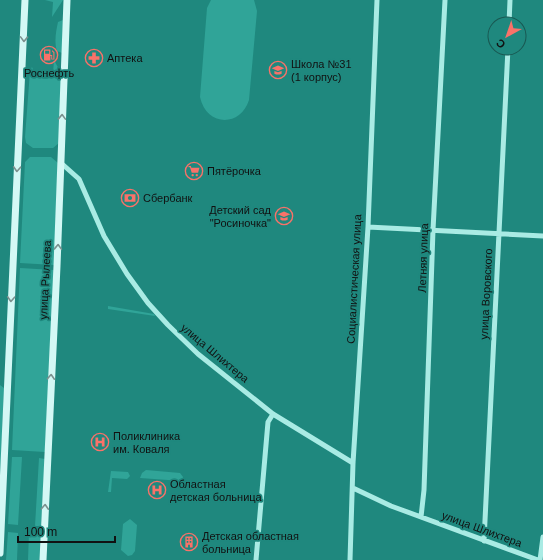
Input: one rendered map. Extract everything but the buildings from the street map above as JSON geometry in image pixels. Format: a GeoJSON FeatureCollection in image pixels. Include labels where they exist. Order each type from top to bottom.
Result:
{"type":"FeatureCollection","features":[{"type":"Feature","properties":{"kind":"main road"},"geometry":{"type":"LineString","coordinates":[[0,553],[25,0]]}},
{"type":"Feature","properties":{"kind":"main road","name":"улица Рылеева"},"geometry":{"type":"LineString","coordinates":[[43,560],[67,0]]}},
{"type":"Feature","properties":{"kind":"street","name":"Социалистическая улица"},"geometry":{"type":"LineString","coordinates":[[350,560],[354,463],[368,227],[377,0]]}},
{"type":"Feature","properties":{"kind":"street","name":"Летняя улица"},"geometry":{"type":"LineString","coordinates":[[421,517],[424,490],[433,230],[445,0]]}},
{"type":"Feature","properties":{"kind":"street"},"geometry":{"type":"LineString","coordinates":[[509,16],[510,0]]}},
{"type":"Feature","properties":{"kind":"street","name":"улица Воровского"},"geometry":{"type":"LineString","coordinates":[[484,541],[508,56]]}},
{"type":"Feature","properties":{"kind":"street","name":"улица Шлихтера"},"geometry":{"type":"LineString","coordinates":[[61,163],[79,180],[104,236],[127,274],[148,303],[198,354],[273,414],[354,463]]}},
{"type":"Feature","properties":{"kind":"street"},"geometry":{"type":"LineString","coordinates":[[368,227],[543,236]]}},
{"type":"Feature","properties":{"kind":"street"},"geometry":{"type":"LineString","coordinates":[[256,560],[268,422],[273,414]]}},
{"type":"Feature","properties":{"kind":"street","name":"улица Шлихтера"},"geometry":{"type":"LineString","coordinates":[[353,488],[391,506],[539,560]]}},
{"type":"Feature","properties":{"kind":"street"},"geometry":{"type":"LineString","coordinates":[[539,560],[543,537]]}},
{"type":"Feature","properties":{"kind":"green space"},"geometry":{"type":"Polygon","coordinates":[[[45,0],[63,0],[52,17],[53,2],[45,0]]]}},
{"type":"Feature","properties":{"kind":"green space"},"geometry":{"type":"Polygon","coordinates":[[[211,0],[254,0],[257,11],[249,100],[245,109],[231,119],[223,120],[209,114],[203,107],[200,97],[207,8],[211,0]]]}},
{"type":"Feature","properties":{"kind":"green space"},"geometry":{"type":"Polygon","coordinates":[[[63,20],[62,53],[57,51],[55,40],[58,22],[63,20]]]}},
{"type":"Feature","properties":{"kind":"green space"},"geometry":{"type":"Polygon","coordinates":[[[54,60],[62,75],[59,143],[53,148],[33,148],[26,143],[25,137],[30,71],[32,67],[34,72],[53,73],[54,60]]]}},
{"type":"Feature","properties":{"kind":"green space"},"geometry":{"type":"Polygon","coordinates":[[[30,157],[51,157],[58,163],[54,265],[20,263],[25,162],[30,157]]]}},
{"type":"Feature","properties":{"kind":"green space"},"geometry":{"type":"Polygon","coordinates":[[[20,268],[54,270],[45,452],[12,450],[20,268]]]}},
{"type":"Feature","properties":{"kind":"green space"},"geometry":{"type":"Polygon","coordinates":[[[108,306],[154,314],[155,316],[108,309],[108,306]]]}},
{"type":"Feature","properties":{"kind":"green space"},"geometry":{"type":"Polygon","coordinates":[[[0,385],[4,388],[0,483],[0,385]]]}},
{"type":"Feature","properties":{"kind":"green space"},"geometry":{"type":"Polygon","coordinates":[[[12,457],[22,457],[18,525],[8,524],[12,457]]]}},
{"type":"Feature","properties":{"kind":"green space"},"geometry":{"type":"Polygon","coordinates":[[[39,458],[45,459],[41,526],[35,526],[39,458]]]}},
{"type":"Feature","properties":{"kind":"green space"},"geometry":{"type":"Polygon","coordinates":[[[146,470],[180,473],[183,477],[182,481],[140,478],[142,473],[146,470]]]}},
{"type":"Feature","properties":{"kind":"green space"},"geometry":{"type":"Polygon","coordinates":[[[111,471],[128,472],[130,476],[127,479],[112,478],[111,492],[108,492],[111,471]]]}},
{"type":"Feature","properties":{"kind":"green space"},"geometry":{"type":"Polygon","coordinates":[[[130,519],[137,525],[135,551],[132,555],[128,556],[121,550],[123,524],[130,519]]]}},
{"type":"Feature","properties":{"kind":"green space"},"geometry":{"type":"Polygon","coordinates":[[[8,532],[18,533],[17,560],[6,560],[8,532]]]}},
{"type":"Feature","properties":{"kind":"green space"},"geometry":{"type":"Polygon","coordinates":[[[29,533],[41,534],[40,560],[28,560],[29,533]]]}},
{"type":"Feature","properties":{"kind":"place","name":"Роснефть"},"geometry":{"type":"Point","coordinates":[49,55]}},
{"type":"Feature","properties":{"kind":"place","name":"Аптека"},"geometry":{"type":"Point","coordinates":[94,58]}},
{"type":"Feature","properties":{"kind":"place","name":"Школа №31 (1 корпус)"},"geometry":{"type":"Point","coordinates":[278,70]}},
{"type":"Feature","properties":{"kind":"place","name":"Пятёрочка"},"geometry":{"type":"Point","coordinates":[194,171]}},
{"type":"Feature","properties":{"kind":"place","name":"Сбербанк"},"geometry":{"type":"Point","coordinates":[130,198]}},
{"type":"Feature","properties":{"kind":"place","name":"Детский сад \"Росиночка\""},"geometry":{"type":"Point","coordinates":[284,216]}},
{"type":"Feature","properties":{"kind":"place","name":"Поликлиника им. Коваля"},"geometry":{"type":"Point","coordinates":[100,442]}},
{"type":"Feature","properties":{"kind":"place","name":"Областная детская больница"},"geometry":{"type":"Point","coordinates":[157,490]}},
{"type":"Feature","properties":{"kind":"place","name":"Детская областная больница"},"geometry":{"type":"Point","coordinates":[189,542]}}]}
